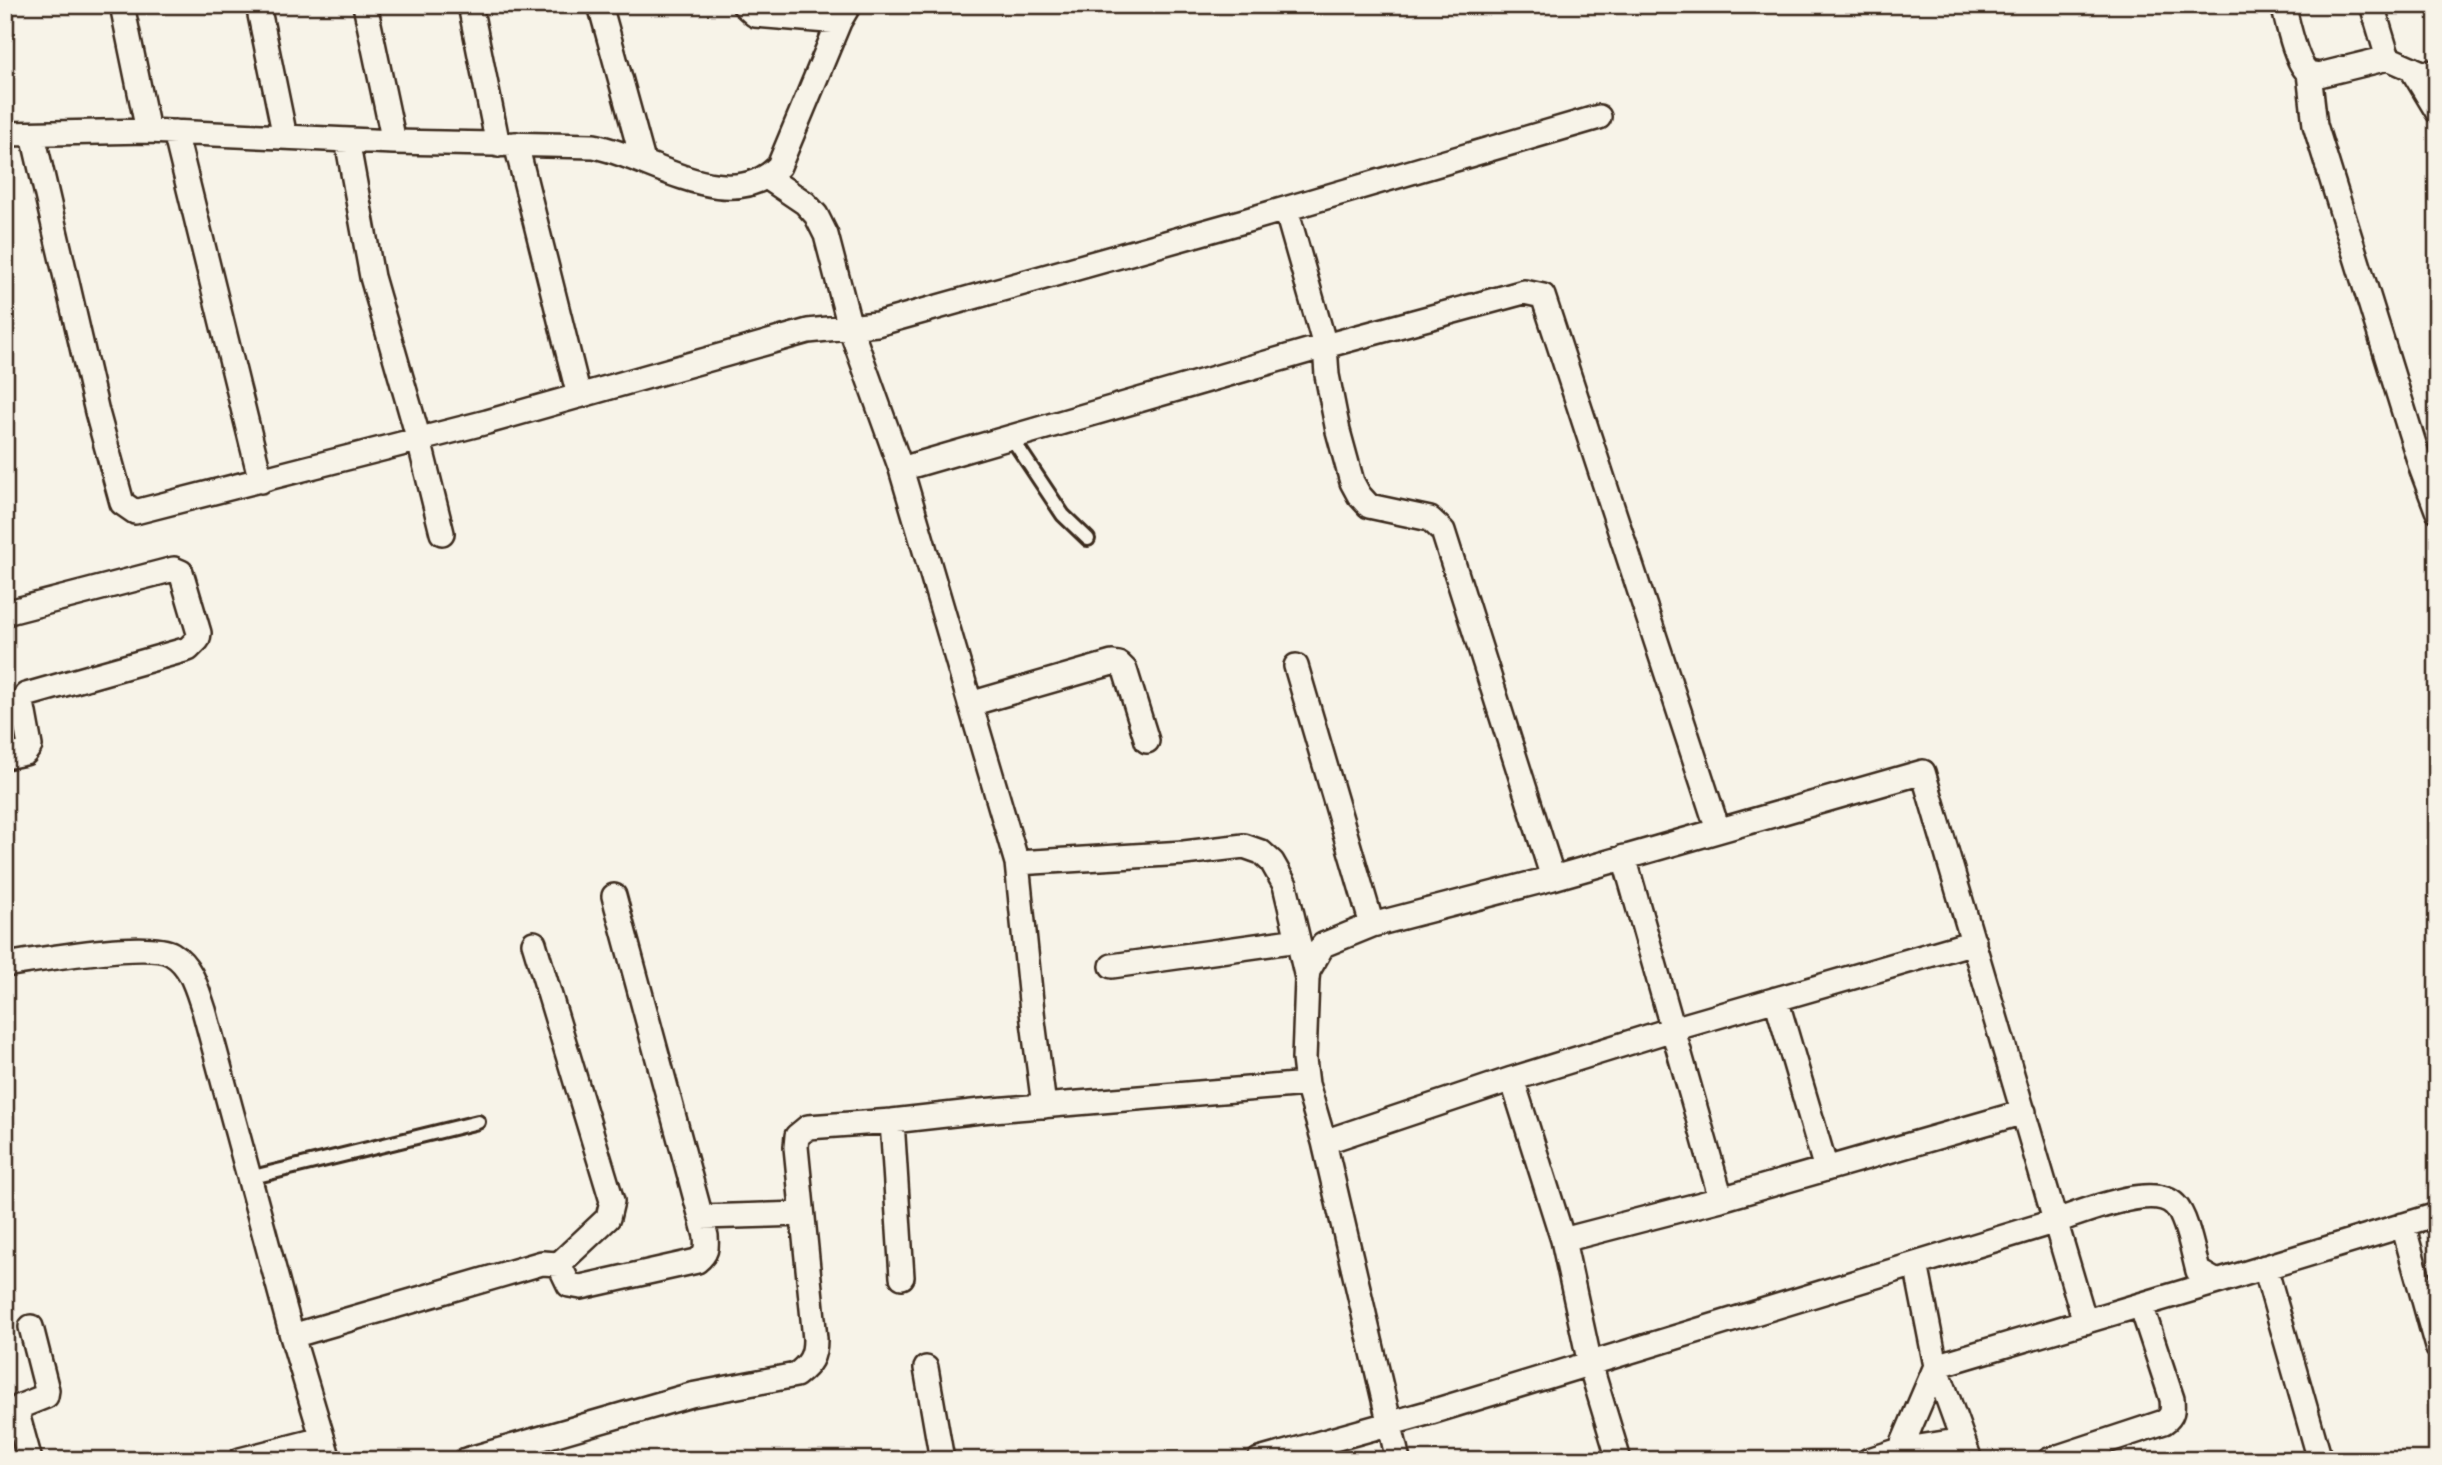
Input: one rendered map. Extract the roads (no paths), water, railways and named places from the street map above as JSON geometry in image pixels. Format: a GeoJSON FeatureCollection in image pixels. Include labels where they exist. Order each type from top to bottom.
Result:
{"type":"FeatureCollection","features":[{"type":"Feature","properties":{"kind":"street"},"geometry":{"type":"LineString","coordinates":[[122,5],[148,131]]}},
{"type":"Feature","properties":{"kind":"street"},"geometry":{"type":"LineString","coordinates":[[258,5],[285,137]]}},
{"type":"Feature","properties":{"kind":"street"},"geometry":{"type":"LineString","coordinates":[[365,5],[394,142]]}},
{"type":"Feature","properties":{"kind":"street"},"geometry":{"type":"LineString","coordinates":[[470,5],[579,396]]}},
{"type":"Feature","properties":{"kind":"street"},"geometry":{"type":"LineString","coordinates":[[600,5],[643,161]]}},
{"type":"Feature","properties":{"kind":"street"},"geometry":{"type":"LineString","coordinates":[[5,134],[148,131],[394,142],[594,145],[709,185],[739,188],[768,177],[779,166],[844,14],[755,15],[744,5]]}},
{"type":"Feature","properties":{"kind":"street"},"geometry":{"type":"LineString","coordinates":[[2283,5],[2303,67],[2309,73],[2319,75],[2388,58],[2422,73],[2437,72]]}},
{"type":"Feature","properties":{"kind":"street"},"geometry":{"type":"LineString","coordinates":[[2372,5],[2388,58]]}},
{"type":"Feature","properties":{"kind":"street"},"geometry":{"type":"LineString","coordinates":[[2411,68],[2437,111]]}},
{"type":"Feature","properties":{"kind":"street"},"geometry":{"type":"LineString","coordinates":[[2309,73],[2315,125],[2421,470],[2437,510]]}},
{"type":"Feature","properties":{"kind":"street"},"geometry":{"type":"LineString","coordinates":[[33,135],[97,412],[122,503],[135,512],[419,440],[808,331],[877,324],[1286,209],[1599,117]]}},
{"type":"Feature","properties":{"kind":"street"},"geometry":{"type":"LineString","coordinates":[[175,132],[261,481]]}},
{"type":"Feature","properties":{"kind":"street"},"geometry":{"type":"LineString","coordinates":[[347,140],[375,289],[419,440],[442,533]]}},
{"type":"Feature","properties":{"kind":"street"},"geometry":{"type":"LineString","coordinates":[[768,177],[805,203],[816,215],[826,235],[850,327],[901,469],[1017,863],[1031,1009],[1044,1106]]}},
{"type":"Feature","properties":{"kind":"street"},"geometry":{"type":"LineString","coordinates":[[1286,209],[1325,346],[1327,375],[1352,482],[1369,506],[1430,519],[1443,531],[1553,877]]}},
{"type":"Feature","properties":{"kind":"street"},"geometry":{"type":"LineString","coordinates":[[901,469],[1325,346],[1524,292],[1543,296],[1718,830]]}},
{"type":"Feature","properties":{"kind":"street"},"geometry":{"type":"LineString","coordinates":[[5,613],[174,569],[181,572],[199,633],[198,639],[188,649],[26,695],[22,702],[30,746],[25,752],[5,757]]}},
{"type":"Feature","properties":{"kind":"street"},"geometry":{"type":"LineString","coordinates":[[970,704],[1112,663],[1119,664],[1125,670],[1147,741]]}},
{"type":"Feature","properties":{"kind":"street"},"geometry":{"type":"LineString","coordinates":[[1296,666],[1372,925]]}},
{"type":"Feature","properties":{"kind":"street"},"geometry":{"type":"LineString","coordinates":[[1398,1460],[1324,1142],[1307,1084],[1304,1059],[1307,979],[1308,971],[1323,945],[1372,925],[1553,877],[1923,772],[2085,1322]]}},
{"type":"Feature","properties":{"kind":"street"},"geometry":{"type":"LineString","coordinates":[[1017,863],[1184,853],[1244,846],[1261,852],[1272,862],[1285,885],[1307,979]]}},
{"type":"Feature","properties":{"kind":"street"},"geometry":{"type":"LineString","coordinates":[[1624,857],[1721,1199]]}},
{"type":"Feature","properties":{"kind":"street"},"geometry":{"type":"LineString","coordinates":[[559,1264],[566,1280],[574,1287],[697,1261],[707,1249],[701,1217],[614,896]]}},
{"type":"Feature","properties":{"kind":"street"},"geometry":{"type":"LineString","coordinates":[[1112,966],[1298,940]]}},
{"type":"Feature","properties":{"kind":"street"},"geometry":{"type":"LineString","coordinates":[[1324,1142],[1673,1029],[1973,942]]}},
{"type":"Feature","properties":{"kind":"street"},"geometry":{"type":"LineString","coordinates":[[292,1336],[542,1263],[559,1264],[608,1218],[612,1201],[534,943]]}},
{"type":"Feature","properties":{"kind":"street"},"geometry":{"type":"LineString","coordinates":[[5,965],[122,949],[157,949],[171,953],[182,962],[193,978],[326,1449],[240,1460]]}},
{"type":"Feature","properties":{"kind":"street"},"geometry":{"type":"LineString","coordinates":[[1776,999],[1826,1169]]}},
{"type":"Feature","properties":{"kind":"street"},"geometry":{"type":"LineString","coordinates":[[1512,1079],[1563,1240],[1590,1363],[1619,1460]]}},
{"type":"Feature","properties":{"kind":"street"},"geometry":{"type":"LineString","coordinates":[[466,1460],[691,1395],[796,1375],[809,1364],[815,1353],[796,1147],[797,1136],[808,1127],[1307,1084]]}},
{"type":"Feature","properties":{"kind":"street"},"geometry":{"type":"LineString","coordinates":[[1563,1240],[1721,1199],[2024,1112]]}},
{"type":"Feature","properties":{"kind":"street"},"geometry":{"type":"LineString","coordinates":[[892,1121],[902,1277]]}},
{"type":"Feature","properties":{"kind":"street"},"geometry":{"type":"LineString","coordinates":[[1259,1460],[1590,1363],[2115,1201],[2137,1197],[2165,1199],[2174,1204],[2182,1217],[2198,1270],[2217,1282]]}},
{"type":"Feature","properties":{"kind":"street"},"geometry":{"type":"LineString","coordinates":[[701,1217],[802,1214]]}},
{"type":"Feature","properties":{"kind":"street"},"geometry":{"type":"LineString","coordinates":[[1936,1366],[2437,1215]]}},
{"type":"Feature","properties":{"kind":"street"},"geometry":{"type":"LineString","coordinates":[[2403,1226],[2435,1338]]}},
{"type":"Feature","properties":{"kind":"street"},"geometry":{"type":"LineString","coordinates":[[1869,1460],[1900,1450],[1967,1450],[1936,1366],[1916,1264]]}},
{"type":"Feature","properties":{"kind":"street"},"geometry":{"type":"LineString","coordinates":[[2265,1268],[2320,1460]]}},
{"type":"Feature","properties":{"kind":"street"},"geometry":{"type":"LineString","coordinates":[[2049,1460],[2169,1418],[2173,1411],[2172,1399],[2141,1305]]}},
{"type":"Feature","properties":{"kind":"street"},"geometry":{"type":"LineString","coordinates":[[30,1326],[47,1390],[46,1396],[21,1406],[19,1411],[18,1417],[30,1460]]}},
{"type":"Feature","properties":{"kind":"street"},"geometry":{"type":"LineString","coordinates":[[1900,1450],[1936,1366]]}},
{"type":"Feature","properties":{"kind":"street"},"geometry":{"type":"LineString","coordinates":[[926,1368],[942,1460]]}},
{"type":"Feature","properties":{"kind":"lane"},"geometry":{"type":"LineString","coordinates":[[1011,437],[1063,514],[1088,539]]}},
{"type":"Feature","properties":{"kind":"lane"},"geometry":{"type":"LineString","coordinates":[[249,1178],[478,1122]]}}]}
